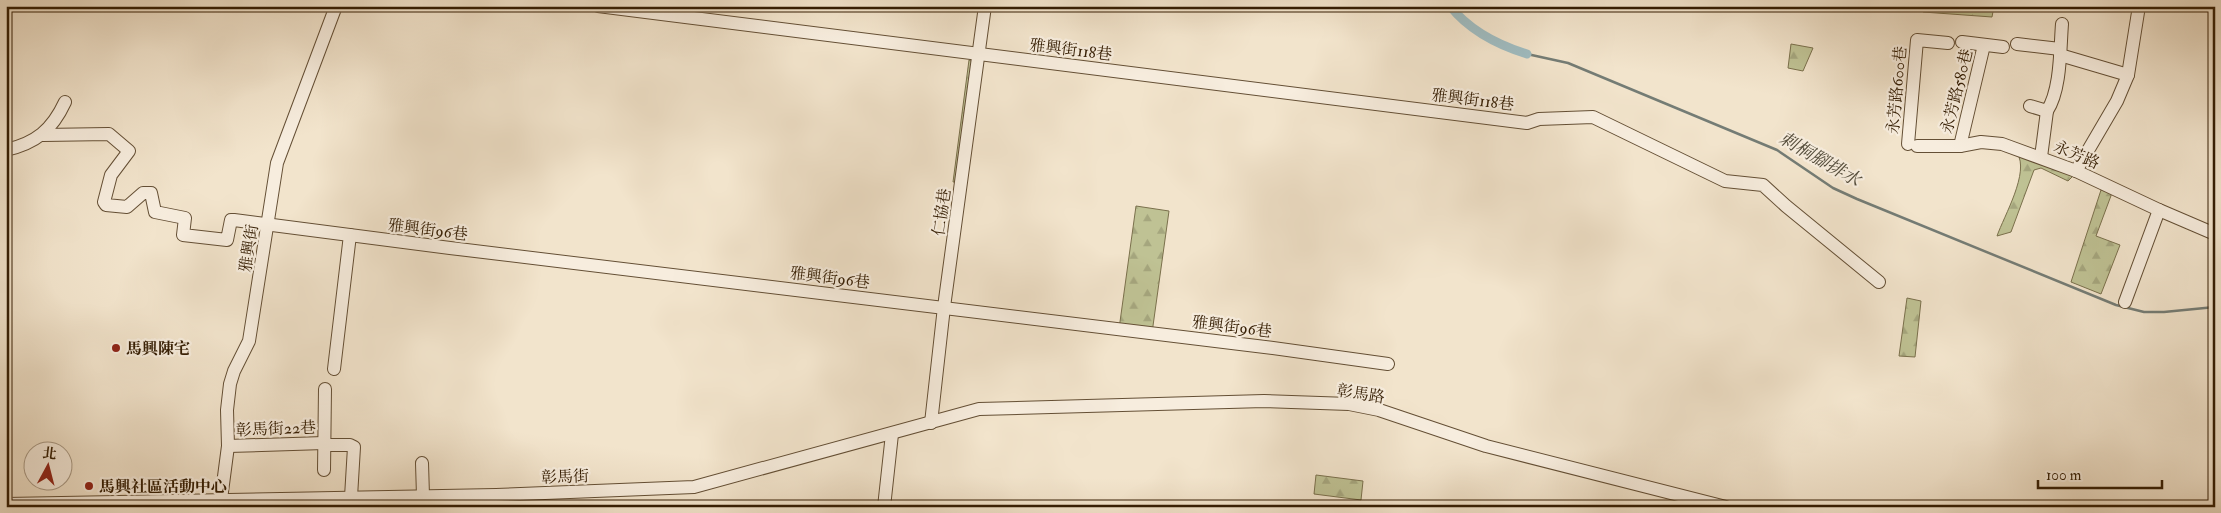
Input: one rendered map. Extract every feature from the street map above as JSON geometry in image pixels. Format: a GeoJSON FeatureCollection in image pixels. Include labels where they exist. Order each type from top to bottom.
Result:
{"type":"FeatureCollection","features":[{"type":"Feature","properties":{"kind":"street","name":"雅興街"},"geometry":{"type":"LineString","coordinates":[[220,504],[228,446],[227,410],[230,384],[234,371],[249,341],[277,163],[336,6]]}},
{"type":"Feature","properties":{"kind":"street","name":"雅興街118巷"},"geometry":{"type":"LineString","coordinates":[[598,6],[1527,123],[1540,119],[1593,118],[1725,182],[1763,185],[1879,282]]}},
{"type":"Feature","properties":{"kind":"street","name":"仁協巷"},"geometry":{"type":"LineString","coordinates":[[931,422],[944,307],[985,6]]}},
{"type":"Feature","properties":{"kind":"street"},"geometry":{"type":"LineString","coordinates":[[2076,171],[2117,101],[2128,75],[2139,6]]}},
{"type":"Feature","properties":{"kind":"street"},"geometry":{"type":"LineString","coordinates":[[2041,157],[2047,111],[2052,103],[2060,52],[2062,24]]}},
{"type":"Feature","properties":{"kind":"street","name":"永芳路600巷"},"geometry":{"type":"LineString","coordinates":[[1912,145],[1917,40],[1948,43]]}},
{"type":"Feature","properties":{"kind":"street","name":"永芳路580巷"},"geometry":{"type":"LineString","coordinates":[[1962,42],[2003,47]]}},
{"type":"Feature","properties":{"kind":"street"},"geometry":{"type":"LineString","coordinates":[[2017,44],[2060,52],[2128,75]]}},
{"type":"Feature","properties":{"kind":"street","name":"永芳路580巷"},"geometry":{"type":"LineString","coordinates":[[1960,146],[1984,45]]}},
{"type":"Feature","properties":{"kind":"street"},"geometry":{"type":"LineString","coordinates":[[6,150],[22,146],[43,135],[54,124],[65,102]]}},
{"type":"Feature","properties":{"kind":"street"},"geometry":{"type":"LineString","coordinates":[[2030,106],[2047,111]]}},
{"type":"Feature","properties":{"kind":"street","name":"雅興街96巷"},"geometry":{"type":"LineString","coordinates":[[43,135],[109,134],[129,151],[111,175],[104,202],[106,205],[127,208],[143,193],[150,193],[155,212],[185,218],[183,235],[227,240],[231,220],[944,307],[1388,364]]}},
{"type":"Feature","properties":{"kind":"street","name":"永芳路"},"geometry":{"type":"LineString","coordinates":[[1912,145],[1960,146],[1981,142],[2002,144],[2076,171],[2215,234]]}},
{"type":"Feature","properties":{"kind":"street"},"geometry":{"type":"LineString","coordinates":[[2125,302],[2159,210]]}},
{"type":"Feature","properties":{"kind":"street"},"geometry":{"type":"LineString","coordinates":[[334,369],[350,235]]}},
{"type":"Feature","properties":{"kind":"street","name":"彰馬街22巷"},"geometry":{"type":"LineString","coordinates":[[324,470],[325,389]]}},
{"type":"Feature","properties":{"kind":"street","name":"彰馬路"},"geometry":{"type":"LineString","coordinates":[[979,409],[1255,401],[1349,404],[1379,410],[1486,446],[1726,507]]}},
{"type":"Feature","properties":{"kind":"street","name":"彰馬街"},"geometry":{"type":"LineString","coordinates":[[6,504],[220,504],[351,497],[422,496],[486,501],[694,487],[979,409]]}},
{"type":"Feature","properties":{"kind":"street"},"geometry":{"type":"LineString","coordinates":[[884,507],[892,434]]}},
{"type":"Feature","properties":{"kind":"street","name":"彰馬街22巷"},"geometry":{"type":"LineString","coordinates":[[228,446],[350,444],[354,447],[351,497]]}},
{"type":"Feature","properties":{"kind":"street"},"geometry":{"type":"LineString","coordinates":[[422,463],[422,496]]}},
{"type":"Feature","properties":{"kind":"green space"},"geometry":{"type":"Polygon","coordinates":[[[1923,6],[1994,6],[1992,17],[1923,12],[1923,6]]]}},
{"type":"Feature","properties":{"kind":"green space"},"geometry":{"type":"Polygon","coordinates":[[[1791,44],[1813,48],[1803,71],[1788,68],[1791,44]]]}},
{"type":"Feature","properties":{"kind":"green space"},"geometry":{"type":"Polygon","coordinates":[[[969,60],[975,63],[959,182],[953,182],[969,60]]]}},
{"type":"Feature","properties":{"kind":"green space"},"geometry":{"type":"Polygon","coordinates":[[[2017,153],[2073,176],[2068,181],[2041,168],[2034,170],[2011,232],[1997,236],[2015,194],[2018,182],[2020,161],[2017,153]]]}},
{"type":"Feature","properties":{"kind":"green space"},"geometry":{"type":"Polygon","coordinates":[[[2101,190],[2112,193],[2096,236],[2120,245],[2101,294],[2071,282],[2101,190]]]}},
{"type":"Feature","properties":{"kind":"green space"},"geometry":{"type":"Polygon","coordinates":[[[1136,206],[1169,211],[1152,333],[1119,329],[1136,206]]]}},
{"type":"Feature","properties":{"kind":"green space"},"geometry":{"type":"Polygon","coordinates":[[[1907,298],[1921,301],[1915,357],[1899,356],[1907,298]]]}},
{"type":"Feature","properties":{"kind":"green space"},"geometry":{"type":"Polygon","coordinates":[[[1316,475],[1363,481],[1361,500],[1314,494],[1316,475]]]}},
{"type":"Feature","properties":{"kind":"waterway","name":"刺桐腳排水"},"geometry":{"type":"LineString","coordinates":[[1450,6],[1466,22],[1485,36],[1527,54]]}},
{"type":"Feature","properties":{"kind":"waterway","name":"刺桐腳排水"},"geometry":{"type":"LineString","coordinates":[[1527,54],[1568,63],[1777,150],[1833,188],[1857,199],[2116,305],[2144,312],[2215,307]]}},
{"type":"Feature","properties":{"kind":"place","name":"馬興陳宅"},"geometry":{"type":"Point","coordinates":[116,348]}},
{"type":"Feature","properties":{"kind":"place","name":"馬興社區活動中心"},"geometry":{"type":"Point","coordinates":[89,486]}}]}
